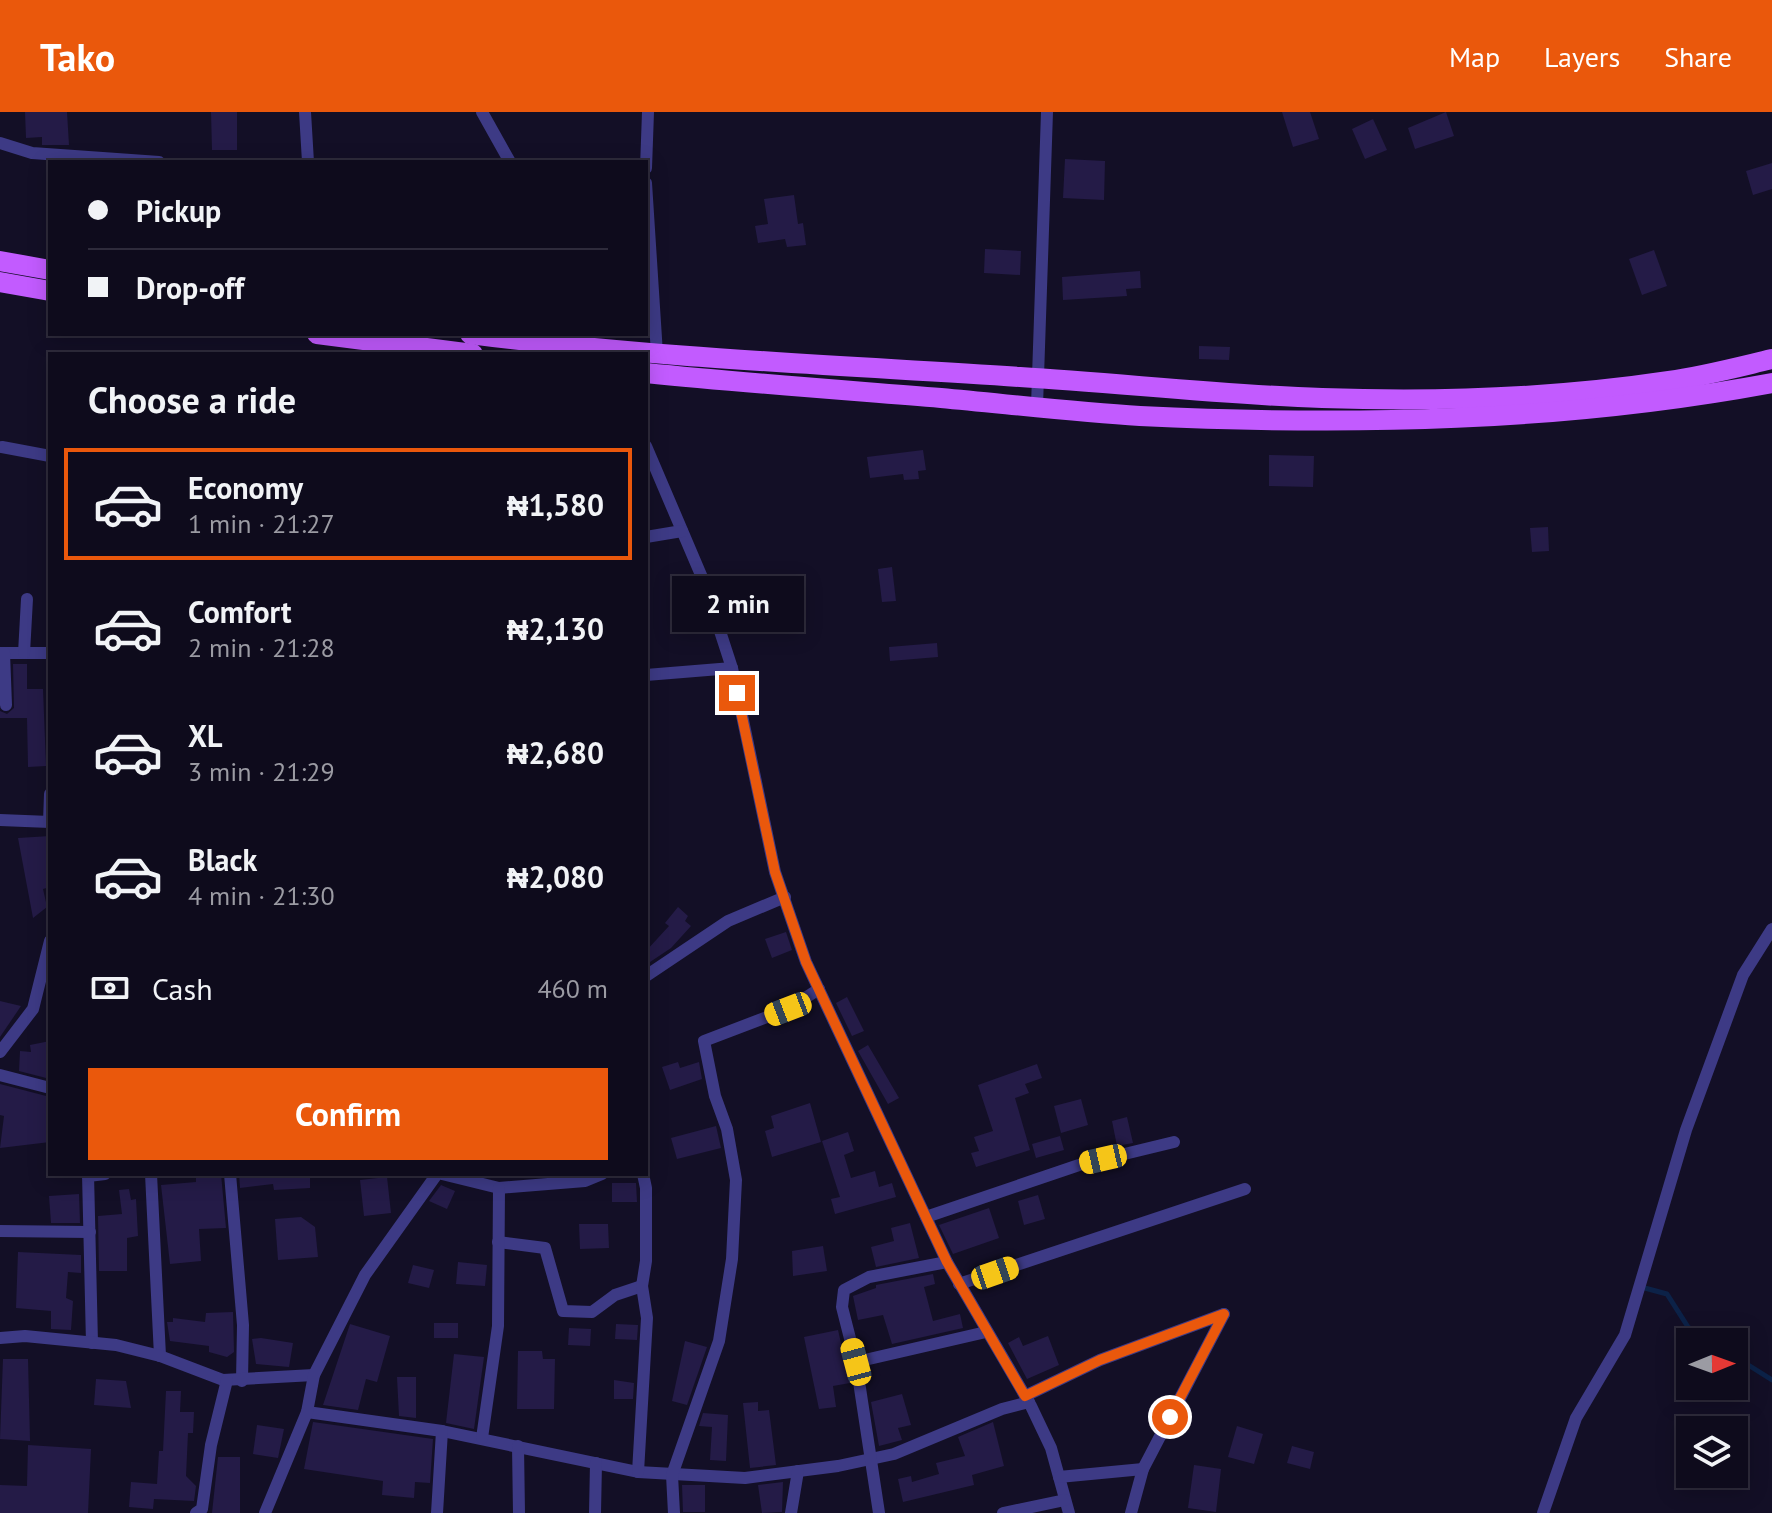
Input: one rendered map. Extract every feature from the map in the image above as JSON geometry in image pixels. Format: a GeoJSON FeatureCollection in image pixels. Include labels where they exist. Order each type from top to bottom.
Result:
{"type":"FeatureCollection","features":[{"type":"Feature","properties":{"kind":"main road"},"geometry":{"type":"LineString","coordinates":[[0,261],[48,270]]}},
{"type":"Feature","properties":{"kind":"main road"},"geometry":{"type":"LineString","coordinates":[[0,282],[48,291]]}},
{"type":"Feature","properties":{"kind":"main road"},"geometry":{"type":"LineString","coordinates":[[325,336],[376,349],[434,352]]}},
{"type":"Feature","properties":{"kind":"main road"},"geometry":{"type":"LineString","coordinates":[[501,336],[642,352]]}},
{"type":"Feature","properties":{"kind":"main road"},"geometry":{"type":"LineString","coordinates":[[648,353],[1246,395],[1454,397],[1585,390],[1670,381],[1772,359]]}},
{"type":"Feature","properties":{"kind":"main road"},"geometry":{"type":"LineString","coordinates":[[648,373],[1138,415],[1437,419],[1665,402],[1772,383]]}},
{"type":"Feature","properties":{"kind":"street"},"geometry":{"type":"LineString","coordinates":[[305,112],[308,160]]}},
{"type":"Feature","properties":{"kind":"street"},"geometry":{"type":"LineString","coordinates":[[482,112],[509,160]]}},
{"type":"Feature","properties":{"kind":"street"},"geometry":{"type":"LineString","coordinates":[[646,160],[648,112]]}},
{"type":"Feature","properties":{"kind":"street"},"geometry":{"type":"LineString","coordinates":[[1037,406],[1047,112]]}},
{"type":"Feature","properties":{"kind":"street"},"geometry":{"type":"LineString","coordinates":[[0,143],[32,153],[131,160]]}},
{"type":"Feature","properties":{"kind":"street"},"geometry":{"type":"LineString","coordinates":[[648,214],[657,354]]}},
{"type":"Feature","properties":{"kind":"street"},"geometry":{"type":"LineString","coordinates":[[2,447],[48,456]]}},
{"type":"Feature","properties":{"kind":"street"},"geometry":{"type":"LineString","coordinates":[[648,451],[704,582],[732,668],[775,872],[806,962],[947,1262],[1027,1399],[1051,1448],[1067,1506],[1003,1513]]}},
{"type":"Feature","properties":{"kind":"street"},"geometry":{"type":"LineString","coordinates":[[648,537],[682,531]]}},
{"type":"Feature","properties":{"kind":"street"},"geometry":{"type":"LineString","coordinates":[[24,653],[27,599]]}},
{"type":"Feature","properties":{"kind":"street"},"geometry":{"type":"LineString","coordinates":[[6,705],[2,653],[48,653]]}},
{"type":"Feature","properties":{"kind":"street"},"geometry":{"type":"LineString","coordinates":[[648,675],[732,668]]}},
{"type":"Feature","properties":{"kind":"street"},"geometry":{"type":"LineString","coordinates":[[0,820],[48,822]]}},
{"type":"Feature","properties":{"kind":"street"},"geometry":{"type":"LineString","coordinates":[[648,975],[728,921],[785,897]]}},
{"type":"Feature","properties":{"kind":"street"},"geometry":{"type":"LineString","coordinates":[[1543,1513],[1576,1418],[1625,1335],[1686,1130],[1743,975],[1772,929]]}},
{"type":"Feature","properties":{"kind":"street"},"geometry":{"type":"LineString","coordinates":[[0,1052],[33,1009],[46,972]]}},
{"type":"Feature","properties":{"kind":"street"},"geometry":{"type":"LineString","coordinates":[[674,1513],[672,1475],[719,1341],[732,1259],[736,1180],[727,1129],[715,1096],[704,1041],[788,1009],[819,989]]}},
{"type":"Feature","properties":{"kind":"street"},"geometry":{"type":"LineString","coordinates":[[0,1075],[48,1087]]}},
{"type":"Feature","properties":{"kind":"street"},"geometry":{"type":"LineString","coordinates":[[926,1217],[1079,1165],[1174,1142]]}},
{"type":"Feature","properties":{"kind":"street"},"geometry":{"type":"LineString","coordinates":[[88,1176],[92,1343]]}},
{"type":"Feature","properties":{"kind":"street"},"geometry":{"type":"LineString","coordinates":[[151,1176],[160,1356]]}},
{"type":"Feature","properties":{"kind":"street"},"geometry":{"type":"LineString","coordinates":[[230,1176],[243,1325],[242,1381]]}},
{"type":"Feature","properties":{"kind":"street"},"geometry":{"type":"LineString","coordinates":[[265,1513],[307,1412],[314,1375],[365,1275],[439,1176]]}},
{"type":"Feature","properties":{"kind":"street"},"geometry":{"type":"LineString","coordinates":[[448,1176],[499,1188],[585,1181],[597,1176]]}},
{"type":"Feature","properties":{"kind":"street"},"geometry":{"type":"LineString","coordinates":[[638,1472],[647,1318],[642,1286],[646,1261],[643,1176]]}},
{"type":"Feature","properties":{"kind":"street"},"geometry":{"type":"LineString","coordinates":[[482,1438],[498,1326],[499,1188]]}},
{"type":"Feature","properties":{"kind":"street"},"geometry":{"type":"LineString","coordinates":[[959,1284],[1245,1189]]}},
{"type":"Feature","properties":{"kind":"street"},"geometry":{"type":"LineString","coordinates":[[0,1231],[90,1232]]}},
{"type":"Feature","properties":{"kind":"street"},"geometry":{"type":"LineString","coordinates":[[498,1242],[545,1248],[563,1311],[592,1312],[615,1295],[642,1286]]}},
{"type":"Feature","properties":{"kind":"street"},"geometry":{"type":"LineString","coordinates":[[879,1513],[868,1458],[856,1362],[842,1307],[844,1290],[869,1277],[947,1262]]}},
{"type":"Feature","properties":{"kind":"street"},"geometry":{"type":"LineString","coordinates":[[307,1412],[482,1438],[638,1472],[745,1478],[838,1466],[894,1454],[1027,1399],[1100,1360],[1224,1314],[1143,1469],[1131,1513]]}},
{"type":"Feature","properties":{"kind":"street"},"geometry":{"type":"LineString","coordinates":[[856,1362],[986,1332]]}},
{"type":"Feature","properties":{"kind":"street"},"geometry":{"type":"LineString","coordinates":[[0,1338],[25,1336],[92,1343],[160,1356],[227,1380],[314,1375]]}},
{"type":"Feature","properties":{"kind":"street"},"geometry":{"type":"LineString","coordinates":[[196,1513],[202,1509],[211,1445],[227,1380]]}},
{"type":"Feature","properties":{"kind":"street"},"geometry":{"type":"LineString","coordinates":[[437,1513],[442,1431]]}},
{"type":"Feature","properties":{"kind":"street"},"geometry":{"type":"LineString","coordinates":[[518,1446],[519,1513]]}},
{"type":"Feature","properties":{"kind":"street"},"geometry":{"type":"LineString","coordinates":[[595,1513],[596,1463]]}},
{"type":"Feature","properties":{"kind":"street"},"geometry":{"type":"LineString","coordinates":[[1059,1477],[1143,1469]]}},
{"type":"Feature","properties":{"kind":"street"},"geometry":{"type":"LineString","coordinates":[[791,1513],[798,1471]]}},
{"type":"Feature","properties":{"kind":"building"},"geometry":{"type":"Polygon","coordinates":[[[25,112],[67,112],[69,145],[42,145],[42,137],[26,138],[25,112]]]}},
{"type":"Feature","properties":{"kind":"building"},"geometry":{"type":"Polygon","coordinates":[[[211,112],[237,112],[237,150],[212,150],[211,112]]]}},
{"type":"Feature","properties":{"kind":"building"},"geometry":{"type":"Polygon","coordinates":[[[1282,112],[1310,112],[1319,139],[1293,147],[1282,112]]]}},
{"type":"Feature","properties":{"kind":"building"},"geometry":{"type":"Polygon","coordinates":[[[1446,112],[1454,136],[1415,149],[1408,128],[1446,112]]]}},
{"type":"Feature","properties":{"kind":"building"},"geometry":{"type":"Polygon","coordinates":[[[1373,119],[1387,150],[1365,159],[1352,129],[1373,119]]]}},
{"type":"Feature","properties":{"kind":"building"},"geometry":{"type":"Polygon","coordinates":[[[1065,159],[1105,161],[1104,200],[1063,198],[1065,159]]]}},
{"type":"Feature","properties":{"kind":"building"},"geometry":{"type":"Polygon","coordinates":[[[1772,163],[1772,189],[1753,195],[1746,171],[1772,163]]]}},
{"type":"Feature","properties":{"kind":"building"},"geometry":{"type":"Polygon","coordinates":[[[794,195],[798,224],[803,223],[806,245],[787,247],[785,239],[758,243],[755,226],[768,224],[764,199],[794,195]]]}},
{"type":"Feature","properties":{"kind":"building"},"geometry":{"type":"Polygon","coordinates":[[[985,249],[1021,251],[1020,275],[984,273],[985,249]]]}},
{"type":"Feature","properties":{"kind":"building"},"geometry":{"type":"Polygon","coordinates":[[[1654,250],[1667,286],[1642,295],[1629,259],[1654,250]]]}},
{"type":"Feature","properties":{"kind":"building"},"geometry":{"type":"Polygon","coordinates":[[[1140,271],[1141,288],[1126,289],[1127,296],[1063,300],[1062,277],[1140,271]]]}},
{"type":"Feature","properties":{"kind":"building"},"geometry":{"type":"Polygon","coordinates":[[[1199,346],[1230,347],[1229,360],[1199,359],[1199,346]]]}},
{"type":"Feature","properties":{"kind":"building"},"geometry":{"type":"Polygon","coordinates":[[[923,450],[926,470],[918,471],[919,479],[904,480],[903,474],[870,478],[867,457],[923,450]]]}},
{"type":"Feature","properties":{"kind":"building"},"geometry":{"type":"Polygon","coordinates":[[[1269,455],[1314,456],[1313,487],[1269,486],[1269,455]]]}},
{"type":"Feature","properties":{"kind":"building"},"geometry":{"type":"Polygon","coordinates":[[[1548,527],[1549,551],[1532,552],[1530,528],[1548,527]]]}},
{"type":"Feature","properties":{"kind":"building"},"geometry":{"type":"Polygon","coordinates":[[[892,567],[896,601],[882,602],[878,569],[892,567]]]}},
{"type":"Feature","properties":{"kind":"building"},"geometry":{"type":"Polygon","coordinates":[[[937,643],[938,657],[890,661],[889,647],[937,643]]]}},
{"type":"Feature","properties":{"kind":"building"},"geometry":{"type":"Polygon","coordinates":[[[13,664],[27,664],[27,689],[43,689],[46,766],[28,767],[27,718],[0,718],[0,711],[7,714],[14,708],[13,664]]]}},
{"type":"Feature","properties":{"kind":"building"},"geometry":{"type":"Polygon","coordinates":[[[48,836],[48,888],[43,889],[47,907],[33,918],[18,838],[48,836]]]}},
{"type":"Feature","properties":{"kind":"building"},"geometry":{"type":"Polygon","coordinates":[[[678,907],[688,916],[685,921],[691,926],[671,948],[648,963],[648,949],[669,926],[665,923],[678,907]]]}},
{"type":"Feature","properties":{"kind":"building"},"geometry":{"type":"Polygon","coordinates":[[[786,932],[792,950],[772,958],[765,939],[786,932]]]}},
{"type":"Feature","properties":{"kind":"building"},"geometry":{"type":"Polygon","coordinates":[[[847,997],[864,1031],[852,1036],[836,1003],[847,997]]]}},
{"type":"Feature","properties":{"kind":"building"},"geometry":{"type":"Polygon","coordinates":[[[0,1001],[21,1006],[0,1037],[0,1001]]]}},
{"type":"Feature","properties":{"kind":"building"},"geometry":{"type":"Polygon","coordinates":[[[48,1041],[48,1078],[19,1071],[20,1051],[31,1052],[30,1045],[48,1041]]]}},
{"type":"Feature","properties":{"kind":"building"},"geometry":{"type":"Polygon","coordinates":[[[868,1045],[899,1098],[888,1104],[858,1051],[868,1045]]]}},
{"type":"Feature","properties":{"kind":"building"},"geometry":{"type":"Polygon","coordinates":[[[678,1062],[680,1068],[699,1062],[702,1079],[670,1090],[662,1067],[678,1062]]]}},
{"type":"Feature","properties":{"kind":"building"},"geometry":{"type":"Polygon","coordinates":[[[1037,1064],[1042,1078],[1025,1084],[1029,1093],[1015,1098],[1030,1150],[976,1167],[971,1153],[979,1151],[974,1137],[993,1131],[978,1085],[1037,1064]]]}},
{"type":"Feature","properties":{"kind":"building"},"geometry":{"type":"Polygon","coordinates":[[[0,1084],[48,1096],[48,1142],[0,1148],[4,1116],[0,1115],[0,1084]]]}},
{"type":"Feature","properties":{"kind":"building"},"geometry":{"type":"Polygon","coordinates":[[[1081,1099],[1088,1125],[1061,1133],[1054,1106],[1081,1099]]]}},
{"type":"Feature","properties":{"kind":"building"},"geometry":{"type":"Polygon","coordinates":[[[810,1103],[821,1142],[772,1157],[765,1131],[774,1128],[771,1116],[810,1103]]]}},
{"type":"Feature","properties":{"kind":"building"},"geometry":{"type":"Polygon","coordinates":[[[1127,1117],[1133,1143],[1117,1146],[1112,1121],[1127,1117]]]}},
{"type":"Feature","properties":{"kind":"building"},"geometry":{"type":"Polygon","coordinates":[[[716,1126],[721,1148],[677,1159],[671,1138],[716,1126]]]}},
{"type":"Feature","properties":{"kind":"building"},"geometry":{"type":"Polygon","coordinates":[[[848,1132],[854,1151],[844,1155],[851,1178],[875,1171],[879,1187],[892,1183],[896,1197],[835,1214],[831,1199],[840,1197],[822,1141],[848,1132]]]}},
{"type":"Feature","properties":{"kind":"building"},"geometry":{"type":"Polygon","coordinates":[[[1060,1136],[1064,1150],[1036,1158],[1032,1144],[1060,1136]]]}},
{"type":"Feature","properties":{"kind":"building"},"geometry":{"type":"Polygon","coordinates":[[[196,1176],[221,1176],[226,1228],[199,1229],[201,1261],[170,1264],[161,1185],[196,1182],[196,1176]]]}},
{"type":"Feature","properties":{"kind":"building"},"geometry":{"type":"Polygon","coordinates":[[[239,1176],[310,1176],[310,1188],[274,1190],[273,1184],[240,1188],[239,1176]]]}},
{"type":"Feature","properties":{"kind":"building"},"geometry":{"type":"Polygon","coordinates":[[[387,1177],[391,1213],[364,1216],[360,1180],[387,1177]]]}},
{"type":"Feature","properties":{"kind":"building"},"geometry":{"type":"Polygon","coordinates":[[[612,1183],[636,1183],[637,1202],[612,1202],[612,1183]]]}},
{"type":"Feature","properties":{"kind":"building"},"geometry":{"type":"Polygon","coordinates":[[[441,1185],[455,1191],[447,1209],[429,1201],[441,1185]]]}},
{"type":"Feature","properties":{"kind":"building"},"geometry":{"type":"Polygon","coordinates":[[[129,1189],[131,1200],[136,1199],[138,1236],[127,1238],[127,1271],[99,1271],[98,1216],[122,1214],[119,1190],[129,1189]]]}},
{"type":"Feature","properties":{"kind":"building"},"geometry":{"type":"Polygon","coordinates":[[[79,1194],[80,1223],[51,1223],[49,1196],[79,1194]]]}},
{"type":"Feature","properties":{"kind":"building"},"geometry":{"type":"Polygon","coordinates":[[[1038,1195],[1045,1219],[1024,1225],[1018,1201],[1038,1195]]]}},
{"type":"Feature","properties":{"kind":"building"},"geometry":{"type":"Polygon","coordinates":[[[989,1208],[999,1238],[953,1254],[939,1225],[989,1208]]]}},
{"type":"Feature","properties":{"kind":"building"},"geometry":{"type":"Polygon","coordinates":[[[301,1217],[315,1227],[318,1257],[278,1260],[275,1219],[301,1217]]]}},
{"type":"Feature","properties":{"kind":"building"},"geometry":{"type":"Polygon","coordinates":[[[910,1223],[919,1258],[876,1267],[871,1247],[894,1241],[891,1228],[910,1223]]]}},
{"type":"Feature","properties":{"kind":"building"},"geometry":{"type":"Polygon","coordinates":[[[579,1224],[608,1224],[609,1248],[580,1249],[579,1224]]]}},
{"type":"Feature","properties":{"kind":"building"},"geometry":{"type":"Polygon","coordinates":[[[823,1246],[827,1271],[793,1276],[792,1251],[823,1246]]]}},
{"type":"Feature","properties":{"kind":"building"},"geometry":{"type":"Polygon","coordinates":[[[18,1252],[81,1255],[81,1273],[68,1272],[66,1298],[73,1301],[71,1330],[51,1329],[51,1311],[16,1308],[18,1252]]]}},
{"type":"Feature","properties":{"kind":"building"},"geometry":{"type":"Polygon","coordinates":[[[458,1262],[487,1265],[485,1286],[456,1284],[458,1262]]]}},
{"type":"Feature","properties":{"kind":"building"},"geometry":{"type":"Polygon","coordinates":[[[413,1265],[434,1270],[429,1288],[408,1283],[413,1265]]]}},
{"type":"Feature","properties":{"kind":"building"},"geometry":{"type":"Polygon","coordinates":[[[933,1274],[935,1284],[924,1287],[933,1321],[960,1314],[963,1328],[892,1344],[883,1315],[858,1320],[853,1296],[876,1288],[876,1285],[933,1274]]]}},
{"type":"Feature","properties":{"kind":"building"},"geometry":{"type":"Polygon","coordinates":[[[233,1312],[234,1352],[227,1357],[209,1352],[209,1346],[170,1341],[167,1322],[173,1322],[173,1318],[205,1322],[206,1313],[233,1312]]]}},
{"type":"Feature","properties":{"kind":"building"},"geometry":{"type":"Polygon","coordinates":[[[434,1323],[458,1323],[458,1338],[434,1338],[434,1323]]]}},
{"type":"Feature","properties":{"kind":"building"},"geometry":{"type":"Polygon","coordinates":[[[350,1324],[390,1336],[377,1382],[366,1379],[358,1410],[323,1405],[350,1324]]]}},
{"type":"Feature","properties":{"kind":"building"},"geometry":{"type":"Polygon","coordinates":[[[616,1324],[638,1325],[637,1340],[615,1339],[616,1324]]]}},
{"type":"Feature","properties":{"kind":"building"},"geometry":{"type":"Polygon","coordinates":[[[569,1328],[591,1329],[590,1346],[568,1345],[569,1328]]]}},
{"type":"Feature","properties":{"kind":"building"},"geometry":{"type":"Polygon","coordinates":[[[838,1330],[850,1383],[833,1386],[836,1407],[819,1409],[804,1337],[838,1330]]]}},
{"type":"Feature","properties":{"kind":"building"},"geometry":{"type":"Polygon","coordinates":[[[1048,1336],[1059,1365],[1027,1379],[1008,1343],[1019,1337],[1023,1346],[1048,1336]]]}},
{"type":"Feature","properties":{"kind":"building"},"geometry":{"type":"Polygon","coordinates":[[[252,1339],[293,1343],[289,1367],[256,1364],[252,1339]]]}},
{"type":"Feature","properties":{"kind":"building"},"geometry":{"type":"Polygon","coordinates":[[[685,1341],[707,1347],[687,1405],[672,1401],[685,1341]]]}},
{"type":"Feature","properties":{"kind":"building"},"geometry":{"type":"Polygon","coordinates":[[[518,1351],[542,1351],[543,1359],[555,1359],[554,1409],[517,1409],[518,1351]]]}},
{"type":"Feature","properties":{"kind":"building"},"geometry":{"type":"Polygon","coordinates":[[[454,1354],[484,1357],[474,1429],[446,1423],[454,1354]]]}},
{"type":"Feature","properties":{"kind":"building"},"geometry":{"type":"Polygon","coordinates":[[[3,1359],[28,1359],[30,1441],[0,1439],[3,1359]]]}},
{"type":"Feature","properties":{"kind":"building"},"geometry":{"type":"Polygon","coordinates":[[[397,1377],[416,1377],[416,1418],[399,1416],[397,1377]]]}},
{"type":"Feature","properties":{"kind":"building"},"geometry":{"type":"Polygon","coordinates":[[[96,1379],[126,1381],[131,1408],[94,1405],[96,1379]]]}},
{"type":"Feature","properties":{"kind":"building"},"geometry":{"type":"Polygon","coordinates":[[[614,1380],[634,1383],[633,1399],[614,1399],[614,1380]]]}},
{"type":"Feature","properties":{"kind":"building"},"geometry":{"type":"Polygon","coordinates":[[[166,1391],[181,1391],[180,1412],[194,1412],[193,1433],[188,1433],[186,1476],[196,1486],[194,1501],[154,1499],[153,1509],[129,1507],[131,1482],[157,1484],[159,1451],[163,1451],[166,1391]]]}},
{"type":"Feature","properties":{"kind":"building"},"geometry":{"type":"Polygon","coordinates":[[[902,1394],[911,1425],[898,1428],[902,1440],[879,1446],[871,1402],[902,1394]]]}},
{"type":"Feature","properties":{"kind":"building"},"geometry":{"type":"Polygon","coordinates":[[[758,1402],[758,1411],[769,1410],[776,1465],[750,1468],[743,1403],[758,1402]]]}},
{"type":"Feature","properties":{"kind":"building"},"geometry":{"type":"Polygon","coordinates":[[[703,1413],[728,1415],[726,1461],[710,1460],[712,1427],[699,1426],[703,1413]]]}},
{"type":"Feature","properties":{"kind":"building"},"geometry":{"type":"Polygon","coordinates":[[[313,1422],[433,1439],[430,1483],[415,1482],[414,1498],[382,1495],[383,1481],[304,1469],[313,1422]]]}},
{"type":"Feature","properties":{"kind":"building"},"geometry":{"type":"Polygon","coordinates":[[[993,1422],[1004,1466],[972,1475],[974,1485],[903,1502],[898,1479],[911,1476],[912,1482],[939,1474],[936,1463],[965,1456],[958,1437],[993,1422]]]}},
{"type":"Feature","properties":{"kind":"building"},"geometry":{"type":"Polygon","coordinates":[[[257,1425],[284,1429],[278,1458],[253,1454],[257,1425]]]}},
{"type":"Feature","properties":{"kind":"building"},"geometry":{"type":"Polygon","coordinates":[[[1237,1426],[1263,1434],[1254,1464],[1228,1457],[1237,1426]]]}},
{"type":"Feature","properties":{"kind":"building"},"geometry":{"type":"Polygon","coordinates":[[[28,1445],[91,1449],[88,1513],[0,1513],[0,1485],[27,1486],[28,1445]]]}},
{"type":"Feature","properties":{"kind":"building"},"geometry":{"type":"Polygon","coordinates":[[[1292,1446],[1314,1452],[1310,1469],[1287,1463],[1292,1446]]]}},
{"type":"Feature","properties":{"kind":"building"},"geometry":{"type":"Polygon","coordinates":[[[218,1457],[240,1457],[240,1513],[212,1513],[218,1457]]]}},
{"type":"Feature","properties":{"kind":"building"},"geometry":{"type":"Polygon","coordinates":[[[1194,1465],[1221,1469],[1216,1512],[1188,1508],[1194,1465]]]}},
{"type":"Feature","properties":{"kind":"building"},"geometry":{"type":"Polygon","coordinates":[[[783,1482],[782,1512],[762,1513],[758,1485],[783,1482]]]}},
{"type":"Feature","properties":{"kind":"building"},"geometry":{"type":"Polygon","coordinates":[[[682,1485],[705,1485],[705,1512],[683,1512],[682,1485]]]}},
{"type":"Feature","properties":{"kind":"waterway"},"geometry":{"type":"LineString","coordinates":[[1641,1287],[1667,1294],[1689,1328]]}},
{"type":"Feature","properties":{"kind":"waterway"},"geometry":{"type":"LineString","coordinates":[[1748,1365],[1772,1380]]}},
{"type":"Feature","properties":{"kind":"route"},"geometry":{"type":"LineString","coordinates":[[737,693],[775,872],[806,962],[947,1262],[994,1346],[1025,1396],[1100,1360],[1224,1314],[1170,1417]]}}]}
